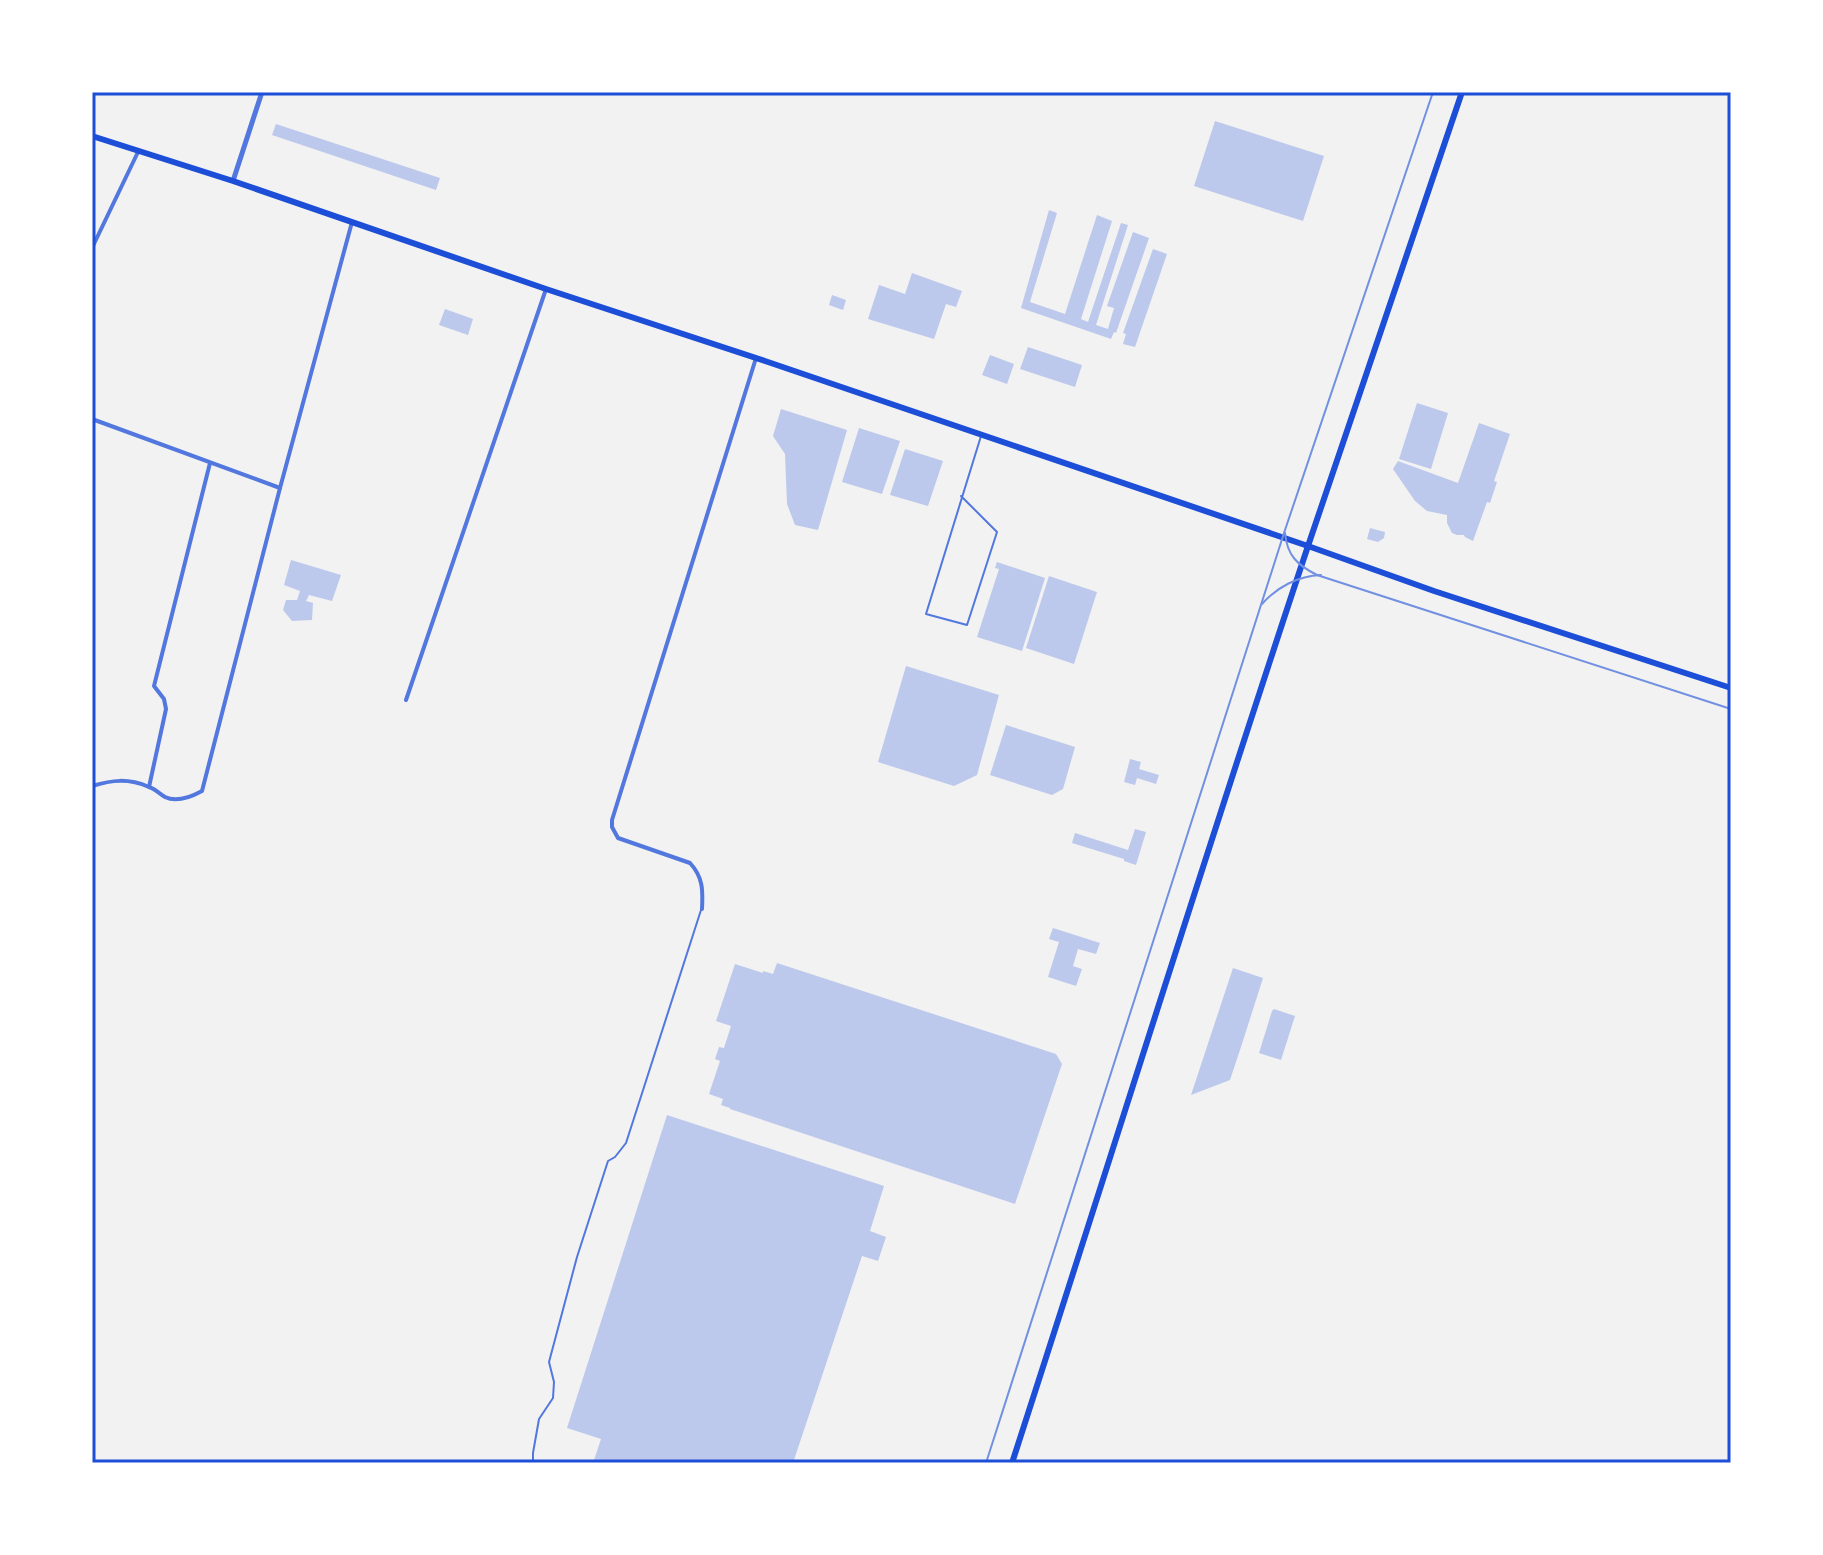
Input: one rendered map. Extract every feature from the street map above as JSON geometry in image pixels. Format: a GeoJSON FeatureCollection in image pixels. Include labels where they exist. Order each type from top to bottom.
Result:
{"type":"FeatureCollection","features":[{"type":"Feature","properties":{"kind":"main road"},"geometry":{"type":"LineString","coordinates":[[1012,1463],[1236,764],[1462,92]]}},
{"type":"Feature","properties":{"kind":"main road"},"geometry":{"type":"LineString","coordinates":[[92,136],[981,434],[1434,591],[1731,688]]}},
{"type":"Feature","properties":{"kind":"street"},"geometry":{"type":"LineString","coordinates":[[233,181],[262,92]]}},
{"type":"Feature","properties":{"kind":"street"},"geometry":{"type":"LineString","coordinates":[[92,248],[138,152]]}},
{"type":"Feature","properties":{"kind":"street"},"geometry":{"type":"LineString","coordinates":[[92,786],[121,780],[149,787],[169,800],[189,798],[202,791],[352,222]]}},
{"type":"Feature","properties":{"kind":"street"},"geometry":{"type":"LineString","coordinates":[[406,700],[546,289]]}},
{"type":"Feature","properties":{"kind":"street"},"geometry":{"type":"LineString","coordinates":[[702,909],[702,881],[690,863],[618,838],[612,820],[756,358]]}},
{"type":"Feature","properties":{"kind":"street"},"geometry":{"type":"LineString","coordinates":[[92,419],[280,488]]}},
{"type":"Feature","properties":{"kind":"street"},"geometry":{"type":"LineString","coordinates":[[149,787],[166,709],[164,699],[154,686],[210,463]]}},
{"type":"Feature","properties":{"kind":"lane"},"geometry":{"type":"LineString","coordinates":[[961,496],[997,532],[967,625],[926,614],[961,496],[981,434]]}},
{"type":"Feature","properties":{"kind":"lane"},"geometry":{"type":"LineString","coordinates":[[533,1463],[539,1419],[553,1398],[554,1382],[549,1362],[577,1257],[608,1161],[626,1143],[702,909]]}},
{"type":"Feature","properties":{"kind":"building"},"geometry":{"type":"Polygon","coordinates":[[[1215,121],[1324,156],[1303,221],[1194,186],[1215,121]]]}},
{"type":"Feature","properties":{"kind":"building"},"geometry":{"type":"Polygon","coordinates":[[[276,124],[440,178],[436,190],[272,135],[276,124]]]}},
{"type":"Feature","properties":{"kind":"building"},"geometry":{"type":"Polygon","coordinates":[[[1049,210],[1057,213],[1030,302],[1065,314],[1097,215],[1112,221],[1081,319],[1088,322],[1121,223],[1128,225],[1096,325],[1108,329],[1114,308],[1107,306],[1133,232],[1149,238],[1116,333],[1111,339],[1021,308],[1049,210]]]}},
{"type":"Feature","properties":{"kind":"building"},"geometry":{"type":"Polygon","coordinates":[[[1153,249],[1167,254],[1135,347],[1123,344],[1126,334],[1123,333],[1153,249]]]}},
{"type":"Feature","properties":{"kind":"building"},"geometry":{"type":"Polygon","coordinates":[[[912,273],[962,291],[956,307],[946,304],[934,339],[868,319],[879,285],[905,294],[912,273]]]}},
{"type":"Feature","properties":{"kind":"building"},"geometry":{"type":"Polygon","coordinates":[[[832,295],[846,300],[843,310],[829,305],[832,295]]]}},
{"type":"Feature","properties":{"kind":"building"},"geometry":{"type":"Polygon","coordinates":[[[445,309],[473,319],[468,335],[439,325],[445,309]]]}},
{"type":"Feature","properties":{"kind":"building"},"geometry":{"type":"Polygon","coordinates":[[[1028,347],[1082,365],[1075,387],[1020,369],[1028,347]]]}},
{"type":"Feature","properties":{"kind":"building"},"geometry":{"type":"Polygon","coordinates":[[[990,355],[1014,364],[1007,384],[982,375],[990,355]]]}},
{"type":"Feature","properties":{"kind":"building"},"geometry":{"type":"Polygon","coordinates":[[[1417,403],[1448,413],[1431,469],[1399,459],[1417,403]]]}},
{"type":"Feature","properties":{"kind":"building"},"geometry":{"type":"Polygon","coordinates":[[[781,409],[847,430],[818,530],[795,525],[787,504],[785,454],[773,436],[781,409]]]}},
{"type":"Feature","properties":{"kind":"building"},"geometry":{"type":"Polygon","coordinates":[[[1479,423],[1510,434],[1490,503],[1487,502],[1473,541],[1464,535],[1452,533],[1447,515],[1427,511],[1415,501],[1393,469],[1398,461],[1458,483],[1479,423]]]}},
{"type":"Feature","properties":{"kind":"building"},"geometry":{"type":"Polygon","coordinates":[[[859,428],[900,441],[882,494],[842,482],[859,428]]]}},
{"type":"Feature","properties":{"kind":"building"},"geometry":{"type":"Polygon","coordinates":[[[905,449],[943,461],[928,506],[890,495],[905,449]]]}},
{"type":"Feature","properties":{"kind":"building"},"geometry":{"type":"Polygon","coordinates":[[[1370,528],[1385,532],[1384,538],[1378,542],[1367,539],[1370,528]]]}},
{"type":"Feature","properties":{"kind":"building"},"geometry":{"type":"Polygon","coordinates":[[[291,560],[341,575],[332,601],[309,595],[306,601],[313,603],[312,620],[292,621],[283,610],[286,600],[297,600],[300,591],[284,585],[291,560]]]}},
{"type":"Feature","properties":{"kind":"building"},"geometry":{"type":"Polygon","coordinates":[[[997,562],[1045,578],[1022,651],[977,637],[999,569],[995,568],[997,562]]]}},
{"type":"Feature","properties":{"kind":"building"},"geometry":{"type":"Polygon","coordinates":[[[1049,576],[1097,592],[1074,664],[1026,648],[1049,576]]]}},
{"type":"Feature","properties":{"kind":"building"},"geometry":{"type":"Polygon","coordinates":[[[906,666],[999,695],[977,775],[954,786],[878,762],[906,666]]]}},
{"type":"Feature","properties":{"kind":"building"},"geometry":{"type":"Polygon","coordinates":[[[1006,725],[1075,747],[1063,789],[1052,795],[990,775],[1006,725]]]}},
{"type":"Feature","properties":{"kind":"building"},"geometry":{"type":"Polygon","coordinates":[[[1130,759],[1141,762],[1139,769],[1159,775],[1156,784],[1137,778],[1135,785],[1124,782],[1130,759]]]}},
{"type":"Feature","properties":{"kind":"building"},"geometry":{"type":"Polygon","coordinates":[[[1135,829],[1146,832],[1136,865],[1072,843],[1075,833],[1128,850],[1135,829]]]}},
{"type":"Feature","properties":{"kind":"building"},"geometry":{"type":"Polygon","coordinates":[[[1053,928],[1100,943],[1096,954],[1078,949],[1073,966],[1082,969],[1076,986],[1048,977],[1059,942],[1049,939],[1053,928]]]}},
{"type":"Feature","properties":{"kind":"building"},"geometry":{"type":"Polygon","coordinates":[[[777,963],[1056,1054],[1062,1064],[1015,1204],[730,1109],[721,1105],[723,1099],[709,1094],[720,1061],[715,1059],[719,1047],[724,1048],[731,1026],[716,1021],[735,964],[773,974],[777,963]]]}},
{"type":"Feature","properties":{"kind":"building"},"geometry":{"type":"Polygon","coordinates":[[[1233,968],[1263,978],[1241,1047],[1230,1080],[1191,1095],[1233,968]]]}},
{"type":"Feature","properties":{"kind":"building"},"geometry":{"type":"Polygon","coordinates":[[[1274,1009],[1295,1016],[1281,1060],[1259,1053],[1274,1009]]]}},
{"type":"Feature","properties":{"kind":"building"},"geometry":{"type":"Polygon","coordinates":[[[667,1115],[884,1186],[870,1231],[886,1237],[878,1261],[862,1256],[793,1463],[593,1463],[601,1439],[567,1428],[667,1115]]]}},
{"type":"Feature","properties":{"kind":"tram line"},"geometry":{"type":"LineString","coordinates":[[986,1463],[1284,533],[1433,92]]}},
{"type":"Feature","properties":{"kind":"tram line"},"geometry":{"type":"LineString","coordinates":[[1285,533],[1294,558],[1317,575],[1731,709]]}},
{"type":"Feature","properties":{"kind":"tram line"},"geometry":{"type":"LineString","coordinates":[[1262,604],[1288,584],[1321,575]]}}]}
